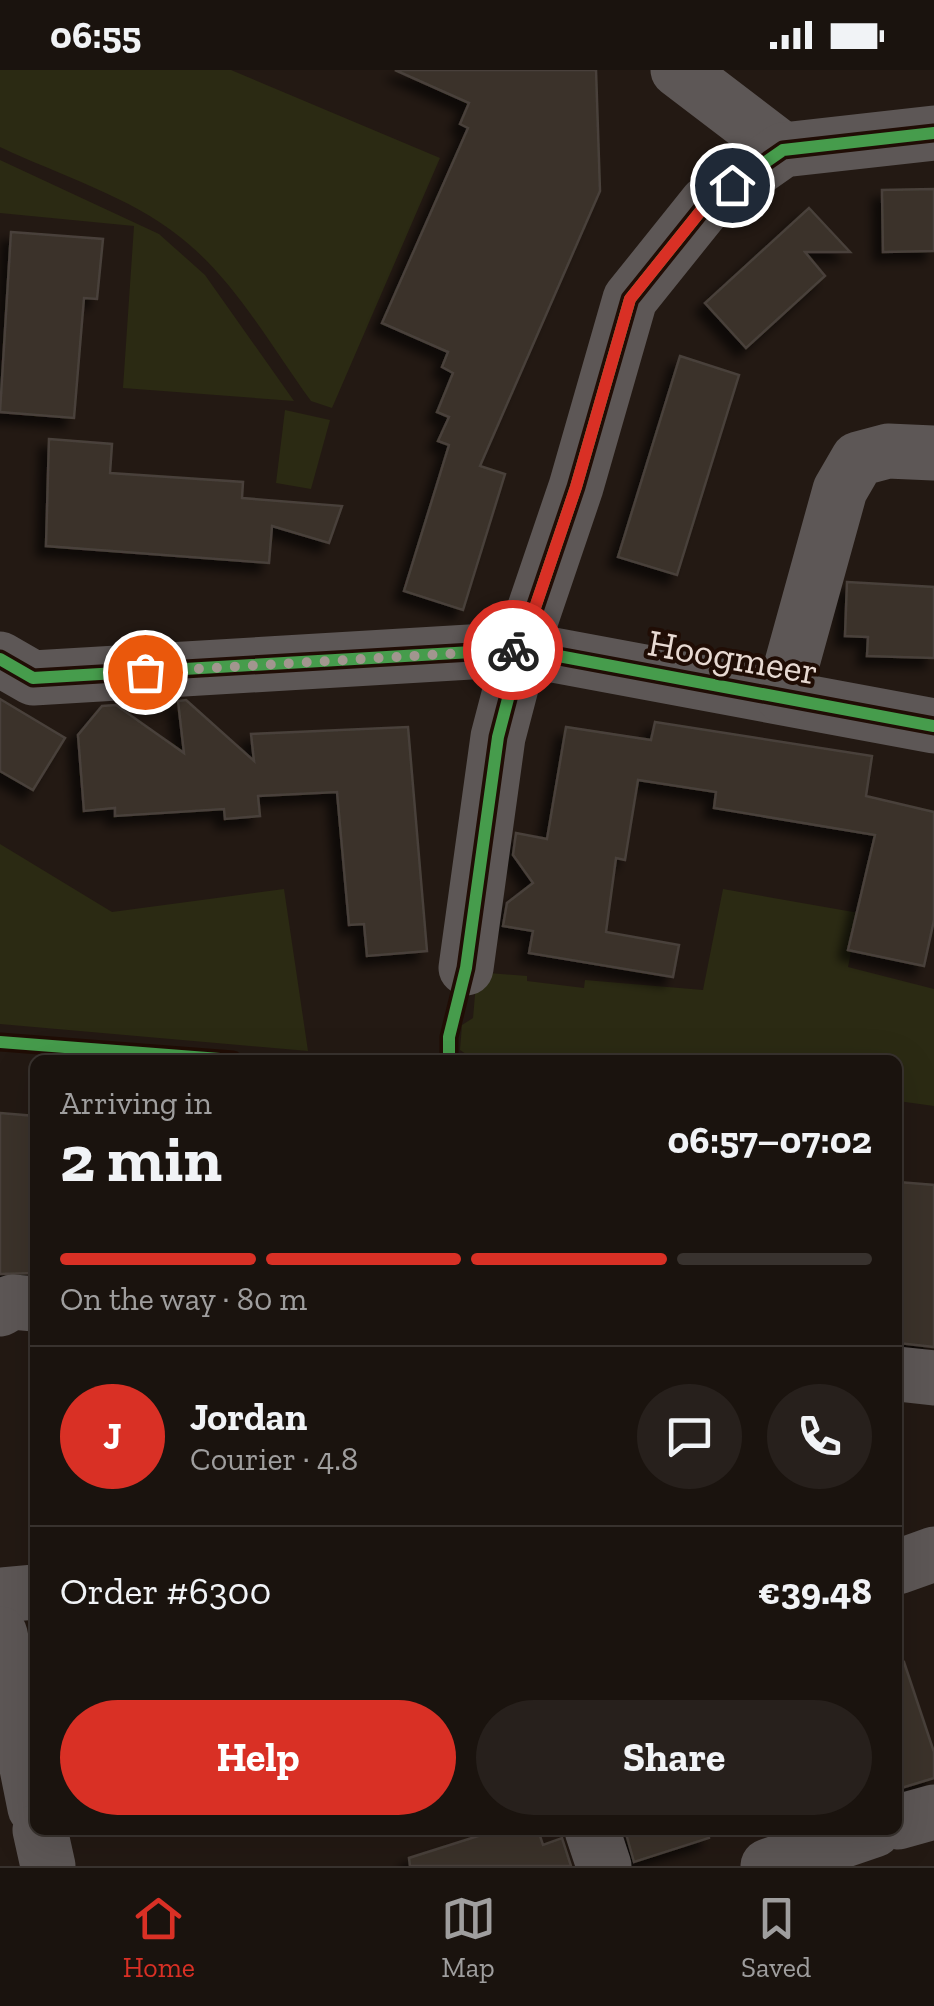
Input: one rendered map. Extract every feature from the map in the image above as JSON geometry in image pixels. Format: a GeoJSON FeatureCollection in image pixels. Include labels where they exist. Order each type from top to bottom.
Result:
{"type":"FeatureCollection","features":[{"type":"Feature","properties":{"kind":"street"},"geometry":{"type":"LineString","coordinates":[[678,70],[783,150]]}},
{"type":"Feature","properties":{"kind":"street"},"geometry":{"type":"LineString","coordinates":[[466,968],[498,737],[521,649],[576,487],[630,299],[707,203],[783,150],[934,134]]}},
{"type":"Feature","properties":{"kind":"street","name":"Hoogmeer"},"geometry":{"type":"LineString","coordinates":[[783,696],[840,490],[858,458],[888,452],[934,454]]}},
{"type":"Feature","properties":{"kind":"street","name":"Hoogmeer"},"geometry":{"type":"LineString","coordinates":[[0,659],[33,678],[521,649],[934,726]]}},
{"type":"Feature","properties":{"kind":"street"},"geometry":{"type":"LineString","coordinates":[[0,1309],[12,1302],[30,1304]]}},
{"type":"Feature","properties":{"kind":"street"},"geometry":{"type":"LineString","coordinates":[[902,1374],[934,1378]]}},
{"type":"Feature","properties":{"kind":"street"},"geometry":{"type":"LineString","coordinates":[[902,1565],[934,1554]]}},
{"type":"Feature","properties":{"kind":"street"},"geometry":{"type":"LineString","coordinates":[[0,1595],[30,1592]]}},
{"type":"Feature","properties":{"kind":"street"},"geometry":{"type":"LineString","coordinates":[[0,1634],[30,1783]]}},
{"type":"Feature","properties":{"kind":"street"},"geometry":{"type":"LineString","coordinates":[[902,1821],[934,1812]]}},
{"type":"Feature","properties":{"kind":"street"},"geometry":{"type":"LineString","coordinates":[[41,1835],[48,1866]]}},
{"type":"Feature","properties":{"kind":"street"},"geometry":{"type":"LineString","coordinates":[[594,1835],[604,1866]]}},
{"type":"Feature","properties":{"kind":"street"},"geometry":{"type":"LineString","coordinates":[[768,1866],[859,1835]]}},
{"type":"Feature","properties":{"kind":"shaded area"},"geometry":{"type":"Polygon","coordinates":[[[0,70],[231,70],[440,158],[332,408],[311,401],[235,293],[180,237],[116,198],[0,147],[0,70]]]}},
{"type":"Feature","properties":{"kind":"shaded area"},"geometry":{"type":"Polygon","coordinates":[[[0,160],[159,234],[205,275],[294,401],[123,388],[134,226],[0,213],[0,160]]]}},
{"type":"Feature","properties":{"kind":"shaded area"},"geometry":{"type":"Polygon","coordinates":[[[285,410],[330,420],[311,489],[276,483],[285,410]]]}},
{"type":"Feature","properties":{"kind":"shaded area"},"geometry":{"type":"Polygon","coordinates":[[[0,844],[112,912],[284,889],[308,1051],[0,1024],[0,844]]]}},
{"type":"Feature","properties":{"kind":"shaded area"},"geometry":{"type":"Polygon","coordinates":[[[723,889],[859,913],[848,967],[934,989],[934,1106],[902,1102],[902,1055],[468,1055],[460,1050],[462,1025],[473,1018],[477,972],[527,976],[527,981],[584,988],[585,980],[703,990],[723,889]]]}},
{"type":"Feature","properties":{"kind":"building"},"geometry":{"type":"Polygon","coordinates":[[[395,70],[596,70],[600,191],[480,466],[505,474],[463,610],[404,591],[449,445],[438,441],[449,417],[437,412],[453,373],[442,367],[448,352],[382,323],[468,128],[460,124],[469,103],[395,70]]]}},
{"type":"Feature","properties":{"kind":"building"},"geometry":{"type":"Polygon","coordinates":[[[934,189],[934,251],[883,252],[882,190],[934,189]]]}},
{"type":"Feature","properties":{"kind":"building"},"geometry":{"type":"Polygon","coordinates":[[[809,208],[850,252],[805,252],[825,276],[746,348],[705,303],[809,208]]]}},
{"type":"Feature","properties":{"kind":"building"},"geometry":{"type":"Polygon","coordinates":[[[11,232],[103,239],[97,299],[84,298],[74,418],[0,412],[11,232]]]}},
{"type":"Feature","properties":{"kind":"building"},"geometry":{"type":"Polygon","coordinates":[[[680,356],[739,375],[677,575],[618,557],[680,356]]]}},
{"type":"Feature","properties":{"kind":"building"},"geometry":{"type":"Polygon","coordinates":[[[49,439],[112,444],[110,473],[243,482],[242,498],[342,506],[329,543],[272,526],[269,563],[46,546],[49,439]]]}},
{"type":"Feature","properties":{"kind":"building"},"geometry":{"type":"Polygon","coordinates":[[[847,582],[934,587],[934,658],[867,656],[868,637],[845,636],[847,582]]]}},
{"type":"Feature","properties":{"kind":"building"},"geometry":{"type":"Polygon","coordinates":[[[0,699],[65,738],[33,790],[0,771],[0,699]]]}},
{"type":"Feature","properties":{"kind":"building"},"geometry":{"type":"Polygon","coordinates":[[[186,700],[254,761],[251,734],[408,727],[427,951],[367,956],[364,924],[349,925],[337,792],[258,796],[260,816],[225,819],[224,809],[115,816],[115,808],[84,811],[78,735],[102,706],[116,705],[184,753],[178,701],[186,700]]]}},
{"type":"Feature","properties":{"kind":"building"},"geometry":{"type":"Polygon","coordinates":[[[655,722],[872,756],[866,796],[934,812],[934,920],[924,966],[848,950],[875,835],[714,808],[716,792],[638,780],[625,860],[616,858],[606,932],[679,945],[673,977],[529,953],[533,931],[503,926],[507,903],[533,883],[513,855],[516,833],[547,839],[566,727],[651,740],[655,722]]]}},
{"type":"Feature","properties":{"kind":"building"},"geometry":{"type":"Polygon","coordinates":[[[0,1113],[30,1116],[30,1273],[0,1274],[0,1113]]]}},
{"type":"Feature","properties":{"kind":"building"},"geometry":{"type":"Polygon","coordinates":[[[902,1182],[934,1185],[934,1347],[902,1343],[902,1182]]]}},
{"type":"Feature","properties":{"kind":"building"},"geometry":{"type":"Polygon","coordinates":[[[902,1662],[934,1752],[934,1778],[902,1788],[902,1662]]]}},
{"type":"Feature","properties":{"kind":"building"},"geometry":{"type":"Polygon","coordinates":[[[481,1835],[540,1835],[543,1845],[562,1838],[571,1866],[410,1866],[409,1858],[481,1835]]]}},
{"type":"Feature","properties":{"kind":"building"},"geometry":{"type":"Polygon","coordinates":[[[626,1835],[709,1835],[709,1838],[634,1862],[626,1835]]]}},
{"type":"Feature","properties":{"kind":"cycle path"},"geometry":{"type":"LineString","coordinates":[[449,1055],[449,1037],[466,968],[498,737],[521,649],[576,487],[630,299],[707,203],[783,150],[934,133]]}},
{"type":"Feature","properties":{"kind":"cycle path"},"geometry":{"type":"LineString","coordinates":[[0,659],[33,678],[521,649],[934,726]]}},
{"type":"Feature","properties":{"kind":"cycle path"},"geometry":{"type":"LineString","coordinates":[[0,1042],[168,1055]]}},
{"type":"Feature","properties":{"kind":"way so far"},"geometry":{"type":"LineString","coordinates":[[145,672],[513,650]]}},
{"type":"Feature","properties":{"kind":"route"},"geometry":{"type":"LineString","coordinates":[[513,650],[521,649],[576,487],[630,299],[707,203],[732,185]]}}]}
